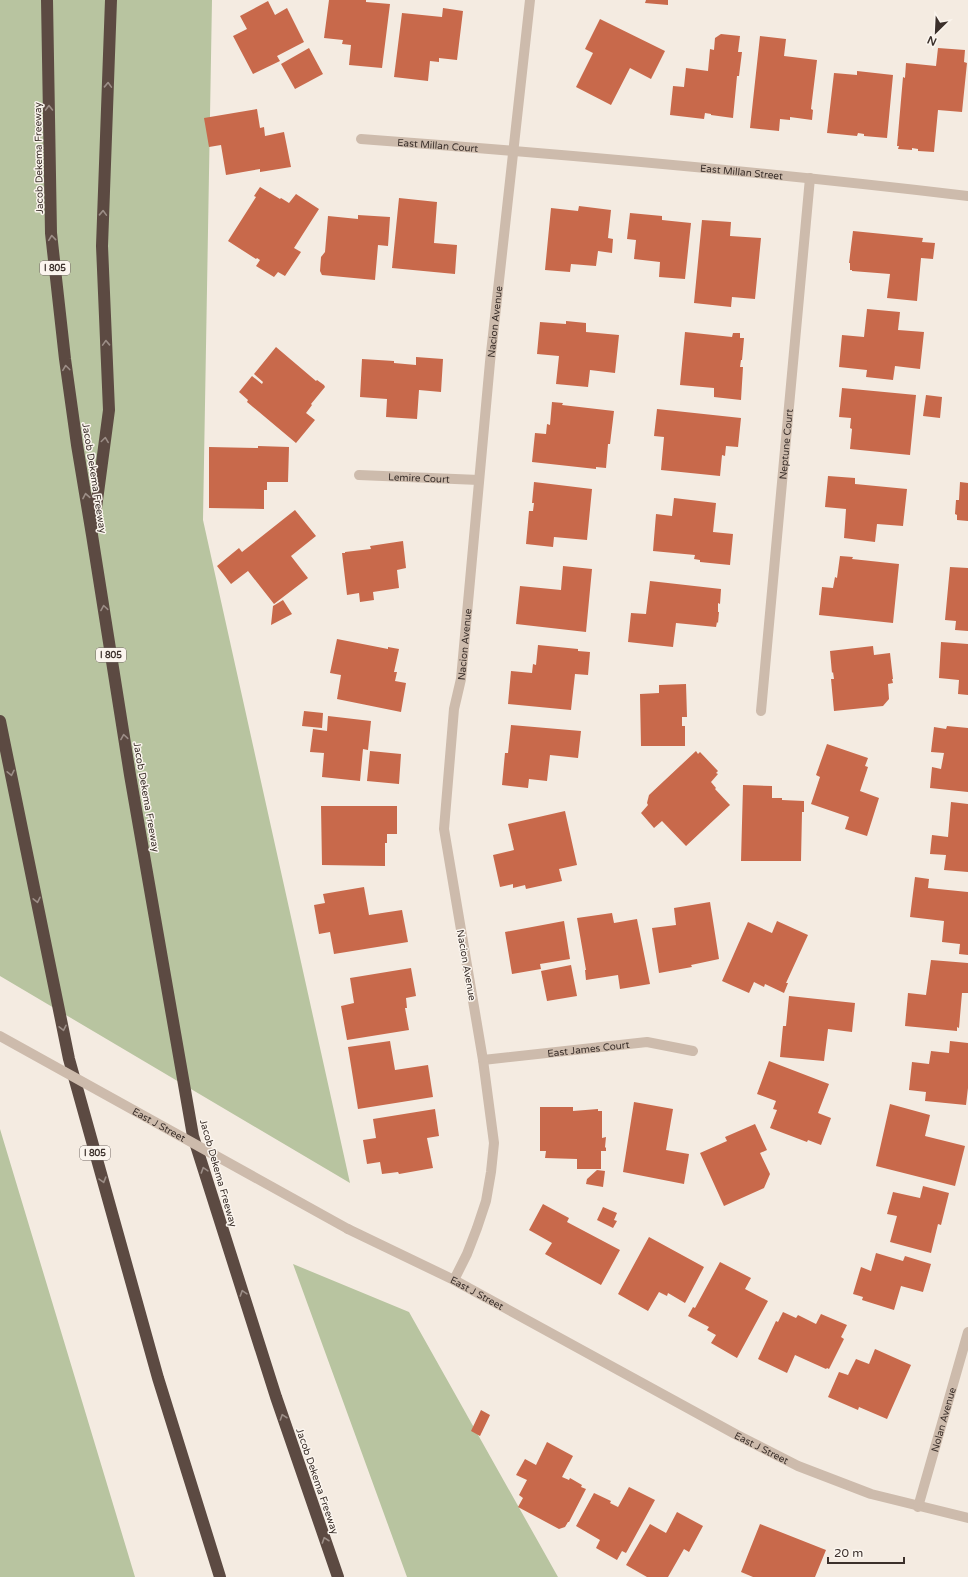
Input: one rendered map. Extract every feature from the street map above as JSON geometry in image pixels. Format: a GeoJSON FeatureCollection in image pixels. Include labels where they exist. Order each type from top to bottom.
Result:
{"type":"FeatureCollection","features":[{"type":"Feature","properties":{"kind":"highway","name":"Jacob Dekema Freeway"},"geometry":{"type":"LineString","coordinates":[[47,0],[51,233],[76,437],[130,775],[193,1136],[276,1397],[338,1577]]}},
{"type":"Feature","properties":{"kind":"highway"},"geometry":{"type":"LineString","coordinates":[[92,534],[109,410],[102,246],[111,0]]}},
{"type":"Feature","properties":{"kind":"highway","name":"I 805"},"geometry":{"type":"LineString","coordinates":[[0,721],[69,1060],[158,1378],[220,1577]]}},
{"type":"Feature","properties":{"kind":"street","name":"Nacion Avenue"},"geometry":{"type":"LineString","coordinates":[[454,1280],[467,1254],[486,1201],[494,1143],[483,1060],[444,829],[454,709],[461,679],[490,362],[530,0]]}},
{"type":"Feature","properties":{"kind":"street","name":"East Millan Court"},"geometry":{"type":"LineString","coordinates":[[361,138],[514,151]]}},
{"type":"Feature","properties":{"kind":"street","name":"East Millan Street"},"geometry":{"type":"LineString","coordinates":[[514,151],[810,178],[968,196]]}},
{"type":"Feature","properties":{"kind":"street","name":"Neptune Court"},"geometry":{"type":"LineString","coordinates":[[761,711],[810,178]]}},
{"type":"Feature","properties":{"kind":"street","name":"Lemire Court"},"geometry":{"type":"LineString","coordinates":[[359,475],[479,480]]}},
{"type":"Feature","properties":{"kind":"street","name":"East J Street"},"geometry":{"type":"LineString","coordinates":[[0,1036],[348,1229],[454,1280],[737,1435],[798,1466],[871,1494],[918,1507],[968,1518]]}},
{"type":"Feature","properties":{"kind":"street","name":"East James Court"},"geometry":{"type":"LineString","coordinates":[[483,1060],[647,1042],[693,1051]]}},
{"type":"Feature","properties":{"kind":"street","name":"Nolan Avenue"},"geometry":{"type":"LineString","coordinates":[[918,1507],[968,1332]]}},
{"type":"Feature","properties":{"kind":"green space"},"geometry":{"type":"Polygon","coordinates":[[[0,0],[212,0],[203,520],[350,1183],[0,976],[0,0]]]}},
{"type":"Feature","properties":{"kind":"green space"},"geometry":{"type":"Polygon","coordinates":[[[0,1129],[135,1577],[0,1577],[0,1129]]]}},
{"type":"Feature","properties":{"kind":"green space"},"geometry":{"type":"Polygon","coordinates":[[[293,1264],[409,1312],[558,1577],[407,1577],[293,1264]]]}},
{"type":"Feature","properties":{"kind":"building"},"geometry":{"type":"Polygon","coordinates":[[[329,0],[366,0],[366,2],[390,4],[382,68],[349,65],[351,45],[342,44],[343,40],[324,38],[329,0]]]}},
{"type":"Feature","properties":{"kind":"building"},"geometry":{"type":"Polygon","coordinates":[[[646,0],[668,0],[668,5],[645,3],[646,0]]]}},
{"type":"Feature","properties":{"kind":"building"},"geometry":{"type":"Polygon","coordinates":[[[268,1],[275,15],[287,8],[304,42],[277,56],[280,61],[253,74],[233,36],[247,29],[240,16],[268,1]]]}},
{"type":"Feature","properties":{"kind":"building"},"geometry":{"type":"Polygon","coordinates":[[[443,8],[463,11],[457,60],[439,58],[439,62],[430,61],[428,81],[394,77],[402,13],[442,17],[443,8]]]}},
{"type":"Feature","properties":{"kind":"building"},"geometry":{"type":"Polygon","coordinates":[[[600,19],[665,51],[651,79],[630,68],[611,105],[576,87],[593,53],[585,49],[600,19]]]}},
{"type":"Feature","properties":{"kind":"building"},"geometry":{"type":"Polygon","coordinates":[[[721,34],[740,36],[738,52],[742,52],[739,76],[737,76],[733,118],[705,113],[704,119],[670,115],[673,86],[684,87],[686,68],[708,71],[710,49],[714,50],[715,38],[721,34]]]}},
{"type":"Feature","properties":{"kind":"building"},"geometry":{"type":"Polygon","coordinates":[[[760,36],[786,39],[784,56],[817,60],[811,109],[813,110],[812,120],[790,117],[790,120],[780,119],[779,131],[750,128],[760,36]]]}},
{"type":"Feature","properties":{"kind":"building"},"geometry":{"type":"Polygon","coordinates":[[[309,48],[323,74],[295,89],[281,64],[309,48]]]}},
{"type":"Feature","properties":{"kind":"building"},"geometry":{"type":"Polygon","coordinates":[[[938,48],[965,50],[964,62],[967,63],[962,112],[938,110],[934,152],[918,151],[918,149],[912,148],[912,150],[898,149],[899,146],[897,146],[903,77],[905,78],[906,63],[936,66],[938,48]]]}},
{"type":"Feature","properties":{"kind":"building"},"geometry":{"type":"Polygon","coordinates":[[[857,71],[893,75],[887,138],[864,136],[864,134],[858,133],[857,136],[827,133],[834,73],[857,75],[857,71]]]}},
{"type":"Feature","properties":{"kind":"building"},"geometry":{"type":"Polygon","coordinates":[[[257,109],[260,128],[264,127],[265,136],[284,132],[291,167],[260,172],[260,169],[226,175],[221,145],[209,147],[204,118],[257,109]]]}},
{"type":"Feature","properties":{"kind":"building"},"geometry":{"type":"Polygon","coordinates":[[[260,187],[289,203],[296,194],[319,209],[294,248],[301,252],[285,276],[278,272],[274,277],[256,266],[260,260],[228,241],[256,197],[254,196],[260,187]]]}},
{"type":"Feature","properties":{"kind":"building"},"geometry":{"type":"Polygon","coordinates":[[[399,198],[437,202],[434,243],[457,245],[455,274],[392,268],[399,198]]]}},
{"type":"Feature","properties":{"kind":"building"},"geometry":{"type":"Polygon","coordinates":[[[579,206],[611,210],[608,238],[613,239],[612,253],[598,251],[596,266],[571,264],[570,272],[545,270],[551,208],[578,211],[579,206]]]}},
{"type":"Feature","properties":{"kind":"building"},"geometry":{"type":"Polygon","coordinates":[[[630,213],[662,216],[662,220],[691,223],[685,279],[659,277],[660,262],[634,259],[636,240],[627,239],[630,213]]]}},
{"type":"Feature","properties":{"kind":"building"},"geometry":{"type":"Polygon","coordinates":[[[358,215],[390,217],[388,246],[378,245],[375,280],[322,275],[320,271],[321,257],[325,252],[328,216],[358,219],[358,215]]]}},
{"type":"Feature","properties":{"kind":"building"},"geometry":{"type":"Polygon","coordinates":[[[702,220],[731,222],[730,236],[761,238],[755,299],[732,297],[731,307],[694,303],[702,220]]]}},
{"type":"Feature","properties":{"kind":"building"},"geometry":{"type":"Polygon","coordinates":[[[853,231],[923,238],[922,242],[935,243],[933,259],[921,258],[917,301],[887,298],[890,274],[850,270],[849,263],[853,231]]]}},
{"type":"Feature","properties":{"kind":"building"},"geometry":{"type":"Polygon","coordinates":[[[867,309],[900,312],[898,330],[924,332],[920,369],[895,366],[893,380],[866,377],[867,370],[839,367],[842,335],[864,337],[867,309]]]}},
{"type":"Feature","properties":{"kind":"building"},"geometry":{"type":"Polygon","coordinates":[[[566,321],[586,323],[586,332],[619,335],[615,373],[590,370],[588,387],[556,384],[559,356],[537,354],[540,322],[566,324],[566,321]]]}},
{"type":"Feature","properties":{"kind":"building"},"geometry":{"type":"Polygon","coordinates":[[[685,332],[732,337],[733,333],[740,333],[740,338],[744,338],[740,367],[743,367],[741,400],[714,397],[714,388],[680,385],[685,332]]]}},
{"type":"Feature","properties":{"kind":"building"},"geometry":{"type":"Polygon","coordinates":[[[276,347],[325,387],[311,404],[312,405],[306,413],[315,420],[296,443],[247,402],[248,400],[239,392],[252,376],[262,384],[263,382],[254,374],[276,347]]]}},
{"type":"Feature","properties":{"kind":"building"},"geometry":{"type":"Polygon","coordinates":[[[416,357],[443,359],[441,392],[419,390],[417,419],[386,417],[387,399],[360,397],[362,359],[394,361],[394,363],[416,365],[416,357]]]}},
{"type":"Feature","properties":{"kind":"building"},"geometry":{"type":"Polygon","coordinates":[[[842,388],[916,395],[910,455],[850,449],[852,429],[850,428],[851,418],[839,417],[842,388]]]}},
{"type":"Feature","properties":{"kind":"building"},"geometry":{"type":"Polygon","coordinates":[[[926,395],[942,397],[940,418],[923,416],[926,395]]]}},
{"type":"Feature","properties":{"kind":"building"},"geometry":{"type":"Polygon","coordinates":[[[552,402],[563,403],[562,405],[614,411],[610,444],[608,444],[606,468],[596,467],[596,469],[532,462],[535,433],[546,434],[547,424],[550,425],[552,402]]]}},
{"type":"Feature","properties":{"kind":"building"},"geometry":{"type":"Polygon","coordinates":[[[657,409],[741,418],[738,447],[726,446],[725,456],[722,455],[720,476],[661,470],[664,437],[654,436],[657,409]]]}},
{"type":"Feature","properties":{"kind":"building"},"geometry":{"type":"Polygon","coordinates":[[[258,446],[289,447],[288,482],[267,482],[267,490],[264,490],[264,509],[209,508],[209,447],[258,448],[258,446]]]}},
{"type":"Feature","properties":{"kind":"building"},"geometry":{"type":"Polygon","coordinates":[[[828,476],[855,478],[855,484],[907,489],[903,526],[877,524],[875,542],[844,538],[846,509],[825,507],[828,476]]]}},
{"type":"Feature","properties":{"kind":"building"},"geometry":{"type":"Polygon","coordinates":[[[534,482],[592,489],[587,540],[554,537],[553,547],[526,544],[529,511],[533,511],[534,503],[532,503],[534,482]]]}},
{"type":"Feature","properties":{"kind":"building"},"geometry":{"type":"Polygon","coordinates":[[[960,482],[968,483],[968,521],[957,520],[957,515],[955,514],[956,500],[959,500],[960,482]]]}},
{"type":"Feature","properties":{"kind":"building"},"geometry":{"type":"Polygon","coordinates":[[[674,498],[716,503],[713,532],[733,534],[730,565],[700,562],[700,560],[694,559],[695,555],[653,551],[656,514],[672,516],[674,498]]]}},
{"type":"Feature","properties":{"kind":"building"},"geometry":{"type":"Polygon","coordinates":[[[295,510],[316,536],[291,556],[308,578],[274,604],[248,571],[231,584],[217,566],[239,548],[242,552],[295,510]]]}},
{"type":"Feature","properties":{"kind":"building"},"geometry":{"type":"Polygon","coordinates":[[[403,541],[406,568],[397,570],[399,588],[373,592],[374,600],[360,602],[359,593],[347,595],[342,553],[371,549],[370,546],[403,541]]]}},
{"type":"Feature","properties":{"kind":"building"},"geometry":{"type":"Polygon","coordinates":[[[840,556],[853,557],[852,559],[899,564],[893,623],[819,615],[822,587],[833,588],[835,577],[837,578],[840,556]]]}},
{"type":"Feature","properties":{"kind":"building"},"geometry":{"type":"Polygon","coordinates":[[[563,566],[592,569],[586,632],[516,624],[520,586],[561,590],[563,566]]]}},
{"type":"Feature","properties":{"kind":"building"},"geometry":{"type":"Polygon","coordinates":[[[950,567],[968,568],[968,631],[955,630],[956,621],[945,620],[950,567]]]}},
{"type":"Feature","properties":{"kind":"building"},"geometry":{"type":"Polygon","coordinates":[[[650,581],[721,589],[720,604],[718,603],[718,623],[717,622],[716,627],[676,623],[673,647],[628,642],[631,613],[646,614],[650,581]]]}},
{"type":"Feature","properties":{"kind":"building"},"geometry":{"type":"Polygon","coordinates":[[[283,600],[292,614],[271,625],[273,606],[283,600]]]}},
{"type":"Feature","properties":{"kind":"building"},"geometry":{"type":"Polygon","coordinates":[[[337,639],[388,649],[388,647],[399,649],[394,672],[397,672],[395,681],[406,683],[401,712],[337,699],[341,675],[330,673],[337,639]]]}},
{"type":"Feature","properties":{"kind":"building"},"geometry":{"type":"Polygon","coordinates":[[[941,642],[968,644],[968,695],[958,694],[959,680],[939,678],[941,642]]]}},
{"type":"Feature","properties":{"kind":"building"},"geometry":{"type":"Polygon","coordinates":[[[538,645],[578,649],[578,651],[590,652],[588,675],[575,674],[571,710],[508,704],[511,671],[532,673],[533,664],[536,665],[538,645]]]}},
{"type":"Feature","properties":{"kind":"building"},"geometry":{"type":"Polygon","coordinates":[[[873,646],[874,655],[890,653],[893,683],[888,684],[889,699],[883,706],[834,711],[831,679],[834,679],[830,651],[873,646]]]}},
{"type":"Feature","properties":{"kind":"building"},"geometry":{"type":"Polygon","coordinates":[[[686,684],[687,717],[682,717],[682,726],[685,726],[685,746],[641,746],[640,694],[659,693],[659,685],[686,684]]]}},
{"type":"Feature","properties":{"kind":"building"},"geometry":{"type":"Polygon","coordinates":[[[304,711],[323,713],[322,728],[302,726],[304,711]]]}},
{"type":"Feature","properties":{"kind":"building"},"geometry":{"type":"Polygon","coordinates":[[[328,716],[371,721],[368,750],[363,749],[360,781],[322,777],[324,753],[310,752],[313,729],[327,731],[328,716]]]}},
{"type":"Feature","properties":{"kind":"building"},"geometry":{"type":"Polygon","coordinates":[[[511,725],[581,731],[578,758],[550,755],[547,781],[529,779],[528,788],[502,785],[505,753],[508,753],[511,725]]]}},
{"type":"Feature","properties":{"kind":"building"},"geometry":{"type":"Polygon","coordinates":[[[947,726],[968,728],[968,792],[930,788],[932,767],[941,769],[944,753],[931,752],[934,727],[946,729],[947,726]]]}},
{"type":"Feature","properties":{"kind":"building"},"geometry":{"type":"Polygon","coordinates":[[[827,744],[868,758],[865,766],[868,767],[860,791],[879,798],[867,836],[845,829],[849,817],[811,804],[820,777],[816,775],[827,744]]]}},
{"type":"Feature","properties":{"kind":"building"},"geometry":{"type":"Polygon","coordinates":[[[370,751],[401,754],[399,784],[367,781],[370,751]]]}},
{"type":"Feature","properties":{"kind":"building"},"geometry":{"type":"Polygon","coordinates":[[[696,751],[698,754],[700,752],[718,771],[716,773],[718,774],[711,782],[716,788],[715,789],[730,805],[686,846],[662,821],[654,828],[641,813],[648,805],[649,795],[696,751]]]}},
{"type":"Feature","properties":{"kind":"building"},"geometry":{"type":"Polygon","coordinates":[[[743,785],[772,786],[772,798],[804,801],[804,812],[802,812],[801,861],[741,861],[743,785]]]}},
{"type":"Feature","properties":{"kind":"building"},"geometry":{"type":"Polygon","coordinates":[[[951,802],[968,804],[968,872],[944,870],[946,855],[930,854],[932,835],[948,837],[951,802]]]}},
{"type":"Feature","properties":{"kind":"building"},"geometry":{"type":"Polygon","coordinates":[[[321,806],[397,806],[397,834],[387,834],[387,843],[385,843],[385,866],[322,865],[321,806]]]}},
{"type":"Feature","properties":{"kind":"building"},"geometry":{"type":"Polygon","coordinates":[[[565,811],[577,865],[559,869],[562,881],[526,889],[525,885],[513,888],[513,884],[500,887],[493,855],[514,850],[508,824],[565,811]]]}},
{"type":"Feature","properties":{"kind":"building"},"geometry":{"type":"Polygon","coordinates":[[[915,877],[929,879],[928,888],[968,892],[968,955],[959,954],[960,944],[942,942],[944,921],[910,917],[915,877]]]}},
{"type":"Feature","properties":{"kind":"building"},"geometry":{"type":"Polygon","coordinates":[[[364,887],[369,915],[402,910],[408,942],[334,954],[330,932],[319,934],[314,905],[325,903],[323,894],[364,887]]]}},
{"type":"Feature","properties":{"kind":"building"},"geometry":{"type":"Polygon","coordinates":[[[710,902],[719,959],[691,965],[692,967],[659,973],[652,928],[676,925],[674,908],[710,902]]]}},
{"type":"Feature","properties":{"kind":"building"},"geometry":{"type":"Polygon","coordinates":[[[612,913],[614,923],[637,919],[650,984],[620,989],[618,975],[586,980],[586,970],[577,918],[612,913]]]}},
{"type":"Feature","properties":{"kind":"building"},"geometry":{"type":"Polygon","coordinates":[[[564,921],[570,959],[540,964],[541,969],[512,974],[505,932],[564,921]]]}},
{"type":"Feature","properties":{"kind":"building"},"geometry":{"type":"Polygon","coordinates":[[[777,921],[808,935],[786,983],[788,983],[784,993],[765,984],[764,987],[754,982],[749,993],[722,981],[748,922],[772,933],[777,921]]]}},
{"type":"Feature","properties":{"kind":"building"},"geometry":{"type":"Polygon","coordinates":[[[931,960],[968,963],[968,993],[962,993],[959,1028],[957,1027],[957,1031],[905,1026],[908,993],[926,995],[931,960]]]}},
{"type":"Feature","properties":{"kind":"building"},"geometry":{"type":"Polygon","coordinates":[[[571,965],[577,996],[547,1001],[541,971],[571,965]]]}},
{"type":"Feature","properties":{"kind":"building"},"geometry":{"type":"Polygon","coordinates":[[[411,968],[416,996],[406,998],[407,1008],[405,1008],[409,1030],[347,1040],[341,1006],[354,1003],[350,978],[411,968]]]}},
{"type":"Feature","properties":{"kind":"building"},"geometry":{"type":"Polygon","coordinates":[[[789,996],[855,1003],[852,1032],[828,1029],[824,1061],[780,1057],[783,1026],[786,1026],[789,996]]]}},
{"type":"Feature","properties":{"kind":"building"},"geometry":{"type":"Polygon","coordinates":[[[390,1041],[395,1070],[428,1065],[433,1097],[358,1109],[348,1047],[390,1041]]]}},
{"type":"Feature","properties":{"kind":"building"},"geometry":{"type":"Polygon","coordinates":[[[950,1041],[968,1043],[968,1088],[966,1105],[925,1101],[926,1092],[909,1090],[912,1062],[929,1064],[931,1051],[949,1053],[950,1041]]]}},
{"type":"Feature","properties":{"kind":"building"},"geometry":{"type":"Polygon","coordinates":[[[769,1061],[829,1084],[818,1113],[831,1118],[821,1145],[808,1140],[807,1142],[770,1128],[777,1110],[773,1109],[776,1101],[757,1094],[769,1061]]]}},
{"type":"Feature","properties":{"kind":"building"},"geometry":{"type":"Polygon","coordinates":[[[634,1102],[673,1109],[666,1150],[689,1154],[684,1184],[623,1172],[634,1102]]]}},
{"type":"Feature","properties":{"kind":"building"},"geometry":{"type":"Polygon","coordinates":[[[890,1104],[930,1115],[925,1136],[965,1146],[955,1186],[876,1166],[890,1104]]]}},
{"type":"Feature","properties":{"kind":"building"},"geometry":{"type":"Polygon","coordinates":[[[540,1107],[573,1107],[573,1111],[598,1109],[598,1111],[602,1111],[602,1138],[606,1137],[606,1151],[601,1151],[601,1169],[577,1169],[577,1159],[545,1158],[546,1151],[540,1151],[540,1107]]]}},
{"type":"Feature","properties":{"kind":"building"},"geometry":{"type":"Polygon","coordinates":[[[435,1109],[439,1136],[427,1138],[433,1168],[399,1174],[398,1172],[382,1174],[380,1162],[367,1164],[363,1140],[376,1138],[373,1119],[435,1109]]]}},
{"type":"Feature","properties":{"kind":"building"},"geometry":{"type":"Polygon","coordinates":[[[755,1124],[767,1150],[760,1153],[770,1174],[764,1188],[724,1206],[700,1153],[727,1141],[725,1137],[755,1124]]]}},
{"type":"Feature","properties":{"kind":"building"},"geometry":{"type":"Polygon","coordinates":[[[597,1170],[605,1171],[603,1187],[586,1184],[587,1179],[597,1170]]]}},
{"type":"Feature","properties":{"kind":"building"},"geometry":{"type":"Polygon","coordinates":[[[923,1186],[949,1193],[941,1225],[938,1224],[931,1253],[890,1242],[897,1216],[887,1214],[893,1192],[920,1198],[923,1186]]]}},
{"type":"Feature","properties":{"kind":"building"},"geometry":{"type":"Polygon","coordinates":[[[543,1204],[569,1218],[567,1222],[620,1250],[601,1285],[545,1254],[552,1243],[529,1230],[543,1204]]]}},
{"type":"Feature","properties":{"kind":"building"},"geometry":{"type":"Polygon","coordinates":[[[603,1207],[617,1213],[614,1220],[617,1221],[613,1228],[597,1220],[603,1207]]]}},
{"type":"Feature","properties":{"kind":"building"},"geometry":{"type":"Polygon","coordinates":[[[649,1237],[704,1267],[685,1303],[668,1293],[667,1296],[659,1292],[648,1311],[618,1294],[649,1237]]]}},
{"type":"Feature","properties":{"kind":"building"},"geometry":{"type":"Polygon","coordinates":[[[876,1253],[903,1261],[905,1256],[931,1264],[923,1292],[901,1286],[894,1310],[862,1300],[863,1297],[853,1294],[861,1267],[871,1271],[876,1253]]]}},
{"type":"Feature","properties":{"kind":"building"},"geometry":{"type":"Polygon","coordinates":[[[720,1262],[751,1278],[745,1289],[768,1301],[737,1358],[711,1343],[716,1335],[707,1330],[709,1327],[688,1316],[693,1307],[695,1308],[720,1262]]]}},
{"type":"Feature","properties":{"kind":"building"},"geometry":{"type":"Polygon","coordinates":[[[783,1312],[796,1318],[798,1315],[816,1324],[821,1314],[847,1325],[841,1337],[844,1339],[829,1369],[795,1355],[787,1373],[758,1359],[776,1321],[778,1322],[783,1312]]]}},
{"type":"Feature","properties":{"kind":"building"},"geometry":{"type":"Polygon","coordinates":[[[875,1349],[911,1365],[887,1419],[859,1407],[858,1410],[828,1397],[839,1372],[848,1375],[856,1359],[869,1364],[875,1349]]]}},
{"type":"Feature","properties":{"kind":"building"},"geometry":{"type":"Polygon","coordinates":[[[481,1410],[490,1415],[480,1436],[471,1431],[481,1410]]]}},
{"type":"Feature","properties":{"kind":"building"},"geometry":{"type":"Polygon","coordinates":[[[547,1442],[573,1456],[562,1477],[569,1480],[570,1478],[586,1489],[569,1522],[565,1527],[559,1529],[518,1507],[523,1498],[519,1495],[527,1480],[516,1475],[525,1459],[536,1465],[547,1442]]]}},
{"type":"Feature","properties":{"kind":"building"},"geometry":{"type":"Polygon","coordinates":[[[629,1487],[655,1500],[626,1553],[622,1551],[617,1560],[596,1548],[600,1540],[576,1526],[594,1493],[611,1501],[610,1503],[618,1507],[629,1487]]]}},
{"type":"Feature","properties":{"kind":"building"},"geometry":{"type":"Polygon","coordinates":[[[677,1512],[703,1526],[689,1552],[684,1549],[668,1577],[647,1577],[626,1565],[650,1524],[666,1533],[677,1512]]]}},
{"type":"Feature","properties":{"kind":"building"},"geometry":{"type":"Polygon","coordinates":[[[760,1524],[826,1550],[815,1577],[753,1577],[741,1572],[760,1524]]]}}]}
